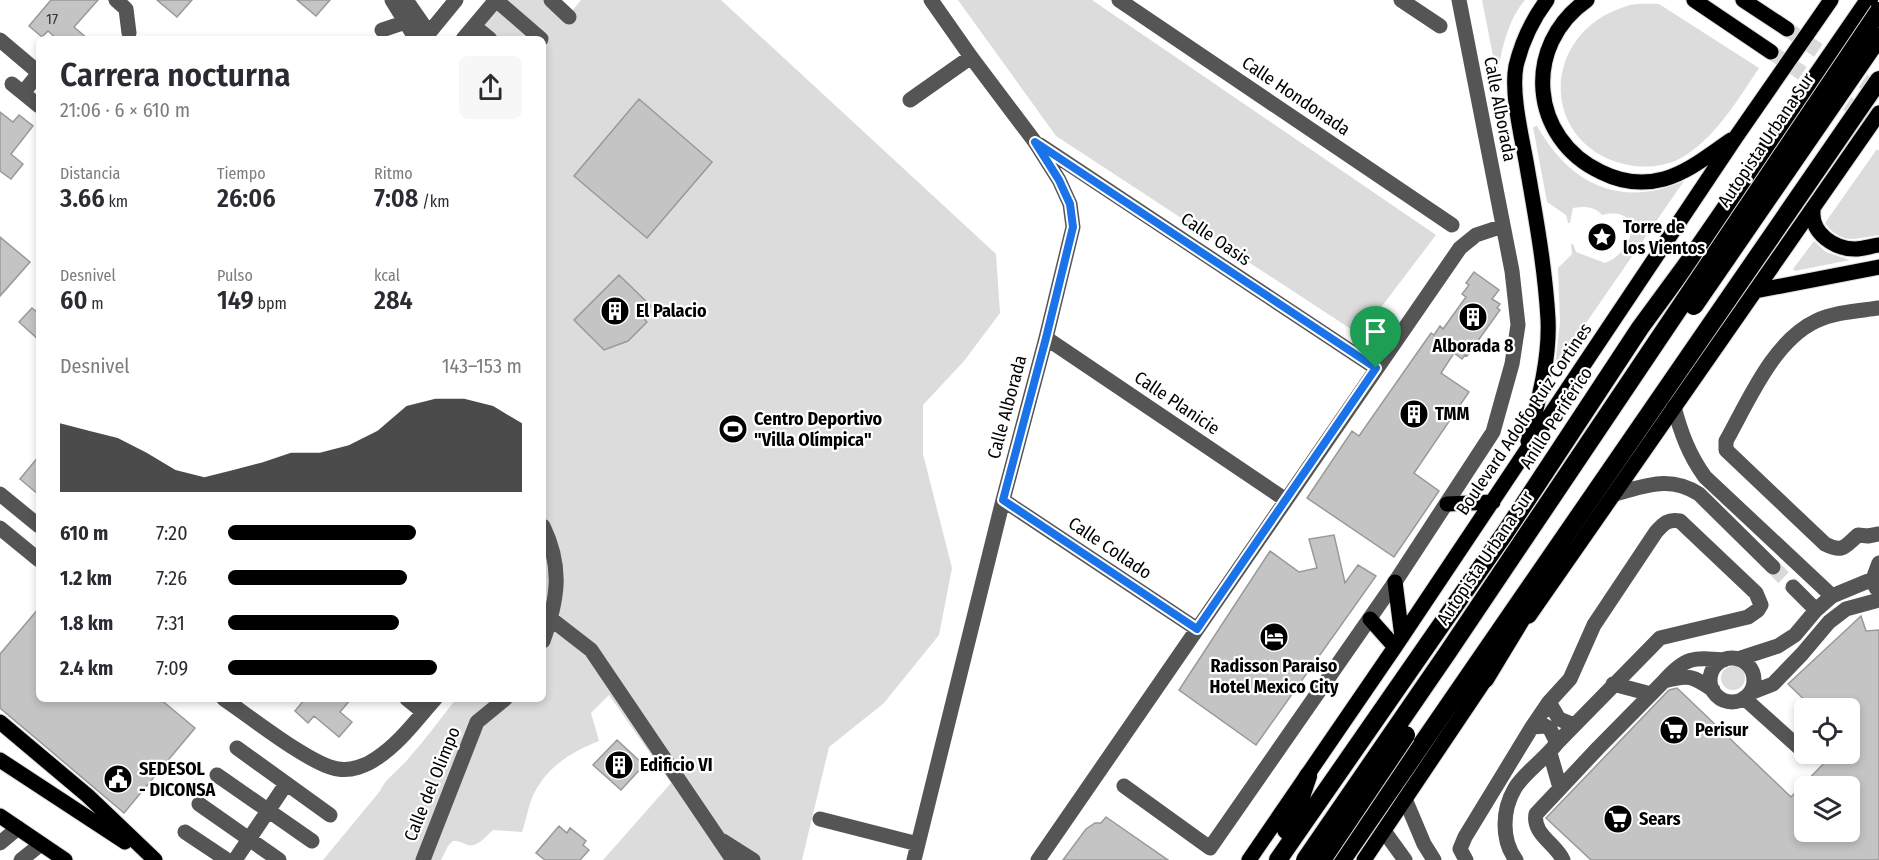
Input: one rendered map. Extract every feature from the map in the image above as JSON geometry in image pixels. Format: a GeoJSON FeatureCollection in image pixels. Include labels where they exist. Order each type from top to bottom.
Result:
{"type":"FeatureCollection","features":[{"type":"Feature","properties":{"kind":"highway","name":"Anillo Periférico"},"geometry":{"type":"LineString","coordinates":[[1278,860],[1505,533],[1640,328],[1688,264],[1869,0]]}},
{"type":"Feature","properties":{"kind":"highway","name":"Autopista Urbana Sur"},"geometry":{"type":"LineString","coordinates":[[1305,860],[1448,652],[1879,10]]}},
{"type":"Feature","properties":{"kind":"highway","name":"Autopista Urbana Sur"},"geometry":{"type":"LineString","coordinates":[[1322,860],[1688,315],[1879,37]]}},
{"type":"Feature","properties":{"kind":"highway"},"geometry":{"type":"LineString","coordinates":[[1342,860],[1879,80]]}},
{"type":"Feature","properties":{"kind":"highway"},"geometry":{"type":"LineString","coordinates":[[1485,679],[1634,436]]}},
{"type":"Feature","properties":{"kind":"highway"},"geometry":{"type":"LineString","coordinates":[[1268,860],[1294,817],[1308,776]]}},
{"type":"Feature","properties":{"kind":"main road"},"geometry":{"type":"LineString","coordinates":[[1525,454],[1544,370],[1548,322],[1541,249],[1516,105],[1516,68],[1527,29],[1547,0]]}},
{"type":"Feature","properties":{"kind":"main road"},"geometry":{"type":"LineString","coordinates":[[1587,0],[1571,13],[1554,38],[1542,84],[1544,105],[1550,122],[1560,139],[1574,155],[1592,168],[1619,179],[1632,182],[1653,181],[1676,175],[1736,137]]}},
{"type":"Feature","properties":{"kind":"main road"},"geometry":{"type":"LineString","coordinates":[[1694,0],[1771,52]]}},
{"type":"Feature","properties":{"kind":"main road"},"geometry":{"type":"LineString","coordinates":[[1743,0],[1787,29]]}},
{"type":"Feature","properties":{"kind":"main road","name":"Boulevard Adolfo Ruiz Cortines"},"geometry":{"type":"LineString","coordinates":[[1249,860],[1399,642],[1736,137],[1831,0]]}},
{"type":"Feature","properties":{"kind":"main road"},"geometry":{"type":"LineString","coordinates":[[1364,860],[1485,679],[1813,211],[1879,113]]}},
{"type":"Feature","properties":{"kind":"main road"},"geometry":{"type":"LineString","coordinates":[[1813,211],[1813,222],[1816,229],[1830,242],[1856,249],[1879,245]]}},
{"type":"Feature","properties":{"kind":"main road"},"geometry":{"type":"LineString","coordinates":[[1755,291],[1879,267]]}},
{"type":"Feature","properties":{"kind":"main road"},"geometry":{"type":"LineString","coordinates":[[1447,504],[1493,502]]}},
{"type":"Feature","properties":{"kind":"main road"},"geometry":{"type":"LineString","coordinates":[[1395,582],[1399,642]]}},
{"type":"Feature","properties":{"kind":"main road"},"geometry":{"type":"LineString","coordinates":[[1370,619],[1399,642]]}},
{"type":"Feature","properties":{"kind":"main road"},"geometry":{"type":"LineString","coordinates":[[0,722],[88,796],[154,860]]}},
{"type":"Feature","properties":{"kind":"main road"},"geometry":{"type":"LineString","coordinates":[[0,760],[154,860]]}},
{"type":"Feature","properties":{"kind":"main road"},"geometry":{"type":"LineString","coordinates":[[0,816],[65,860]]}},
{"type":"Feature","properties":{"kind":"street"},"geometry":{"type":"LineString","coordinates":[[116,0],[126,9],[129,33]]}},
{"type":"Feature","properties":{"kind":"street"},"geometry":{"type":"LineString","coordinates":[[392,0],[406,22],[422,36]]}},
{"type":"Feature","properties":{"kind":"street"},"geometry":{"type":"LineString","coordinates":[[406,0],[423,36]]}},
{"type":"Feature","properties":{"kind":"street"},"geometry":{"type":"LineString","coordinates":[[424,36],[456,0]]}},
{"type":"Feature","properties":{"kind":"street"},"geometry":{"type":"LineString","coordinates":[[466,36],[496,0],[538,36]]}},
{"type":"Feature","properties":{"kind":"street"},"geometry":{"type":"LineString","coordinates":[[551,0],[569,17]]}},
{"type":"Feature","properties":{"kind":"street","name":"Calle Alborada"},"geometry":{"type":"LineString","coordinates":[[914,860],[1073,227],[1070,204],[1059,180],[1035,142],[931,0]]}},
{"type":"Feature","properties":{"kind":"street","name":"Calle Hondonada"},"geometry":{"type":"LineString","coordinates":[[1119,0],[1452,225]]}},
{"type":"Feature","properties":{"kind":"street"},"geometry":{"type":"LineString","coordinates":[[1401,0],[1440,26]]}},
{"type":"Feature","properties":{"kind":"street","name":"Calle Alborada"},"geometry":{"type":"LineString","coordinates":[[1124,786],[1210,848],[1370,619],[1492,432],[1512,363],[1518,325],[1512,271],[1459,0]]}},
{"type":"Feature","properties":{"kind":"street"},"geometry":{"type":"LineString","coordinates":[[382,30],[406,22]]}},
{"type":"Feature","properties":{"kind":"street"},"geometry":{"type":"LineString","coordinates":[[474,26],[486,36]]}},
{"type":"Feature","properties":{"kind":"street"},"geometry":{"type":"LineString","coordinates":[[0,40],[36,70]]}},
{"type":"Feature","properties":{"kind":"street"},"geometry":{"type":"LineString","coordinates":[[910,100],[971,57]]}},
{"type":"Feature","properties":{"kind":"street"},"geometry":{"type":"LineString","coordinates":[[36,75],[18,88],[36,103]]}},
{"type":"Feature","properties":{"kind":"street","name":"Calle Oasis"},"geometry":{"type":"LineString","coordinates":[[1035,142],[1376,368]]}},
{"type":"Feature","properties":{"kind":"street"},"geometry":{"type":"LineString","coordinates":[[1038,860],[1460,248],[1476,235],[1503,226]]}},
{"type":"Feature","properties":{"kind":"street"},"geometry":{"type":"LineString","coordinates":[[1879,308],[1826,317],[1802,330],[1774,359],[1726,441],[1726,450],[1825,544],[1836,550],[1842,549],[1858,535],[1879,534]]}},
{"type":"Feature","properties":{"kind":"street","name":"Calle Planicie"},"geometry":{"type":"LineString","coordinates":[[1046,338],[1286,500]]}},
{"type":"Feature","properties":{"kind":"street"},"geometry":{"type":"LineString","coordinates":[[1674,407],[1683,440],[1692,460],[1705,477],[1832,596]]}},
{"type":"Feature","properties":{"kind":"street"},"geometry":{"type":"LineString","coordinates":[[1614,494],[1651,484],[1669,482],[1690,488],[1699,494],[1773,567]]}},
{"type":"Feature","properties":{"kind":"street"},"geometry":{"type":"LineString","coordinates":[[0,494],[36,524]]}},
{"type":"Feature","properties":{"kind":"street","name":"Calle Collado"},"geometry":{"type":"LineString","coordinates":[[1003,500],[1197,629]]}},
{"type":"Feature","properties":{"kind":"street"},"geometry":{"type":"LineString","coordinates":[[1466,860],[1460,849],[1465,837],[1532,727],[1549,702],[1570,679],[1594,625],[1664,522],[1680,521],[1706,543],[1756,593],[1761,605],[1749,617],[1660,638],[1613,684],[1515,787],[1507,808],[1504,832],[1508,850],[1515,860]]}},
{"type":"Feature","properties":{"kind":"street"},"geometry":{"type":"LineString","coordinates":[[0,528],[36,558]]}},
{"type":"Feature","properties":{"kind":"street"},"geometry":{"type":"LineString","coordinates":[[546,532],[551,543],[558,578],[551,619],[546,633]]}},
{"type":"Feature","properties":{"kind":"street"},"geometry":{"type":"LineString","coordinates":[[1879,563],[1873,579],[1879,594]]}},
{"type":"Feature","properties":{"kind":"street"},"geometry":{"type":"LineString","coordinates":[[1713,690],[1711,683],[1713,669],[1731,659],[1779,646],[1795,635],[1816,610],[1832,596],[1873,579]]}},
{"type":"Feature","properties":{"kind":"street"},"geometry":{"type":"LineString","coordinates":[[1793,587],[1816,610]]}},
{"type":"Feature","properties":{"kind":"street"},"geometry":{"type":"LineString","coordinates":[[1665,681],[1680,677],[1696,678],[1724,700],[1738,701],[1773,684],[1829,622],[1846,609],[1879,600]]}},
{"type":"Feature","properties":{"kind":"street"},"geometry":{"type":"LineString","coordinates":[[551,619],[591,650],[733,860]]}},
{"type":"Feature","properties":{"kind":"street"},"geometry":{"type":"LineString","coordinates":[[1563,860],[1539,831],[1534,822],[1536,814],[1665,681],[1677,665],[1690,660],[1708,658],[1731,659],[1750,666],[1754,680],[1747,695]]}},
{"type":"Feature","properties":{"kind":"street"},"geometry":{"type":"LineString","coordinates":[[1613,684],[1651,694]]}},
{"type":"Feature","properties":{"kind":"street"},"geometry":{"type":"LineString","coordinates":[[1747,695],[1794,741]]}},
{"type":"Feature","properties":{"kind":"street"},"geometry":{"type":"LineString","coordinates":[[228,702],[317,762],[337,769],[356,768],[376,760],[394,745],[432,702]]}},
{"type":"Feature","properties":{"kind":"street"},"geometry":{"type":"LineString","coordinates":[[411,702],[423,712]]}},
{"type":"Feature","properties":{"kind":"street","name":"Calle del Olimpo"},"geometry":{"type":"LineString","coordinates":[[423,860],[477,722],[501,702]]}},
{"type":"Feature","properties":{"kind":"street"},"geometry":{"type":"LineString","coordinates":[[1549,702],[1559,718],[1574,725]]}},
{"type":"Feature","properties":{"kind":"street"},"geometry":{"type":"LineString","coordinates":[[1532,727],[1545,726],[1550,729],[1560,788]]}},
{"type":"Feature","properties":{"kind":"street"},"geometry":{"type":"LineString","coordinates":[[237,748],[330,815]]}},
{"type":"Feature","properties":{"kind":"street"},"geometry":{"type":"LineString","coordinates":[[217,776],[312,841]]}},
{"type":"Feature","properties":{"kind":"street"},"geometry":{"type":"LineString","coordinates":[[235,860],[286,784]]}},
{"type":"Feature","properties":{"kind":"street"},"geometry":{"type":"LineString","coordinates":[[1405,799],[1424,844],[1434,860]]}},
{"type":"Feature","properties":{"kind":"street"},"geometry":{"type":"LineString","coordinates":[[199,804],[279,860]]}},
{"type":"Feature","properties":{"kind":"street"},"geometry":{"type":"LineString","coordinates":[[820,819],[918,844]]}},
{"type":"Feature","properties":{"kind":"street"},"geometry":{"type":"LineString","coordinates":[[0,843],[18,828]]}},
{"type":"Feature","properties":{"kind":"street"},"geometry":{"type":"LineString","coordinates":[[1384,831],[1405,860]]}},
{"type":"Feature","properties":{"kind":"street"},"geometry":{"type":"LineString","coordinates":[[185,832],[227,860]]}},
{"type":"Feature","properties":{"kind":"street"},"geometry":{"type":"LineString","coordinates":[[716,837],[753,860]]}},
{"type":"Feature","properties":{"kind":"street"},"geometry":{"type":"LineString","coordinates":[[21,860],[41,844]]}},
{"type":"Feature","properties":{"kind":"shaded area","name":"Centro Deportivo \"Villa Olímpica\""},"geometry":{"type":"Polygon","coordinates":[[[486,0],[559,0],[572,11],[581,0],[721,0],[996,254],[1000,313],[964,361],[923,405],[923,454],[952,568],[939,635],[884,703],[829,747],[802,860],[603,860],[671,783],[609,695],[591,713],[599,741],[564,759],[549,772],[532,798],[522,832],[493,830],[475,845],[453,841],[441,860],[323,860],[385,782],[404,763],[454,702],[546,702],[546,36],[456,36],[486,0]]]}},
{"type":"Feature","properties":{"kind":"shaded area"},"geometry":{"type":"Polygon","coordinates":[[[958,0],[1092,0],[1436,235],[1360,335],[1056,136],[958,0]]]}},
{"type":"Feature","properties":{"kind":"shaded area"},"geometry":{"type":"Polygon","coordinates":[[[1482,0],[1525,0],[1510,26],[1497,76],[1482,0]]]}},
{"type":"Feature","properties":{"kind":"shaded area"},"geometry":{"type":"Polygon","coordinates":[[[1659,4],[1759,68],[1727,115],[1697,147],[1668,163],[1647,167],[1634,166],[1603,156],[1580,139],[1566,116],[1561,91],[1564,65],[1576,40],[1597,20],[1627,6],[1659,4]]]}},
{"type":"Feature","properties":{"kind":"shaded area"},"geometry":{"type":"Polygon","coordinates":[[[1537,126],[1565,163],[1581,176],[1599,186],[1618,191],[1639,192],[1661,189],[1684,181],[1555,368],[1560,322],[1558,268],[1572,254],[1571,244],[1576,252],[1605,263],[1623,249],[1629,240],[1631,231],[1630,223],[1625,217],[1616,214],[1602,215],[1589,207],[1573,208],[1570,223],[1568,223],[1566,215],[1547,202],[1533,127],[1537,126]]]}},
{"type":"Feature","properties":{"kind":"shaded area"},"geometry":{"type":"Polygon","coordinates":[[[1877,149],[1879,151],[1879,235],[1856,239],[1843,238],[1825,223],[1877,149]]]}},
{"type":"Feature","properties":{"kind":"shaded area"},"geometry":{"type":"Polygon","coordinates":[[[1814,241],[1826,252],[1850,260],[1795,271],[1793,269],[1814,241]]]}},
{"type":"Feature","properties":{"kind":"shaded area"},"geometry":{"type":"Polygon","coordinates":[[[1733,666],[1738,667],[1744,673],[1744,683],[1738,689],[1733,690],[1728,689],[1722,683],[1721,678],[1722,673],[1728,667],[1733,666]]]}},
{"type":"Feature","properties":{"kind":"building"},"geometry":{"type":"Polygon","coordinates":[[[51,0],[98,0],[74,27],[84,36],[54,36],[48,31],[41,36],[29,26],[51,0]]]}},
{"type":"Feature","properties":{"kind":"building"},"geometry":{"type":"Polygon","coordinates":[[[157,0],[192,0],[177,17],[157,0]]]}},
{"type":"Feature","properties":{"kind":"building"},"geometry":{"type":"Polygon","coordinates":[[[297,0],[330,0],[316,16],[297,0]]]}},
{"type":"Feature","properties":{"kind":"building"},"geometry":{"type":"Polygon","coordinates":[[[639,99],[712,162],[647,238],[574,176],[639,99]]]}},
{"type":"Feature","properties":{"kind":"building"},"geometry":{"type":"Polygon","coordinates":[[[0,112],[13,122],[19,115],[33,126],[11,154],[23,164],[11,179],[0,171],[0,112]]]}},
{"type":"Feature","properties":{"kind":"building"},"geometry":{"type":"Polygon","coordinates":[[[0,237],[30,262],[0,296],[0,237]]]}},
{"type":"Feature","properties":{"kind":"building"},"geometry":{"type":"Polygon","coordinates":[[[1474,272],[1499,290],[1492,299],[1500,304],[1497,308],[1500,310],[1467,356],[1465,355],[1462,359],[1454,353],[1441,373],[1469,392],[1414,473],[1439,491],[1394,557],[1307,498],[1352,431],[1359,436],[1431,333],[1434,335],[1440,326],[1443,329],[1466,297],[1462,294],[1469,285],[1466,283],[1474,272]]]}},
{"type":"Feature","properties":{"kind":"building","name":"El Palacio"},"geometry":{"type":"Polygon","coordinates":[[[619,275],[651,306],[641,316],[647,322],[628,341],[604,350],[574,320],[619,275]]]}},
{"type":"Feature","properties":{"kind":"building"},"geometry":{"type":"Polygon","coordinates":[[[32,308],[36,311],[36,337],[19,322],[32,308]]]}},
{"type":"Feature","properties":{"kind":"building"},"geometry":{"type":"Polygon","coordinates":[[[36,460],[36,492],[20,479],[36,460]]]}},
{"type":"Feature","properties":{"kind":"building","name":"Radisson Paraiso Hotel Mexico City"},"geometry":{"type":"Polygon","coordinates":[[[1334,535],[1345,583],[1358,565],[1376,576],[1256,745],[1179,690],[1270,551],[1299,572],[1317,568],[1309,539],[1334,535]]]}},
{"type":"Feature","properties":{"kind":"building","name":"SEDESOL - DICONSA"},"geometry":{"type":"Polygon","coordinates":[[[36,612],[36,702],[164,702],[195,728],[124,813],[0,708],[0,654],[36,612]]]}},
{"type":"Feature","properties":{"kind":"building","name":"Perisur"},"geometry":{"type":"Polygon","coordinates":[[[1861,616],[1866,631],[1879,630],[1879,860],[1591,860],[1546,818],[1669,690],[1677,688],[1791,797],[1794,794],[1794,842],[1860,842],[1860,776],[1812,776],[1823,764],[1860,764],[1860,698],[1803,698],[1788,684],[1861,616]]]}},
{"type":"Feature","properties":{"kind":"building"},"geometry":{"type":"Polygon","coordinates":[[[302,702],[348,702],[340,712],[352,722],[339,737],[314,716],[308,723],[295,711],[302,702]]]}},
{"type":"Feature","properties":{"kind":"building","name":"Edificio VI"},"geometry":{"type":"Polygon","coordinates":[[[617,740],[644,765],[621,790],[593,765],[617,740]]]}},
{"type":"Feature","properties":{"kind":"building"},"geometry":{"type":"Polygon","coordinates":[[[1106,817],[1168,860],[1063,860],[1086,829],[1095,823],[1101,823],[1106,817]]]}},
{"type":"Feature","properties":{"kind":"building"},"geometry":{"type":"Polygon","coordinates":[[[559,826],[567,833],[570,828],[586,841],[583,845],[589,850],[580,860],[545,860],[536,853],[559,826]]]}},
{"type":"Feature","properties":{"kind":"tunnel"},"geometry":{"type":"LineString","coordinates":[[1787,29],[1879,92]]}},
{"type":"Feature","properties":{"kind":"tunnel"},"geometry":{"type":"LineString","coordinates":[[1771,52],[1879,125]]}},
{"type":"Feature","properties":{"kind":"tunnel"},"geometry":{"type":"LineString","coordinates":[[1773,567],[1793,587]]}},
{"type":"Feature","properties":{"kind":"place","name":"Torre de los Vientos"},"geometry":{"type":"Point","coordinates":[1602,237]}},
{"type":"Feature","properties":{"kind":"place","name":"El Palacio"},"geometry":{"type":"Point","coordinates":[615,311]}},
{"type":"Feature","properties":{"kind":"place","name":"Alborada 8"},"geometry":{"type":"Point","coordinates":[1473,317]}},
{"type":"Feature","properties":{"kind":"place","name":"TMM"},"geometry":{"type":"Point","coordinates":[1414,414]}},
{"type":"Feature","properties":{"kind":"place","name":"Centro Deportivo \"Villa Olímpica\""},"geometry":{"type":"Point","coordinates":[733,429]}},
{"type":"Feature","properties":{"kind":"place","name":"Radisson Paraiso Hotel Mexico City"},"geometry":{"type":"Point","coordinates":[1274,637]}},
{"type":"Feature","properties":{"kind":"place","name":"Perisur"},"geometry":{"type":"Point","coordinates":[1674,730]}},
{"type":"Feature","properties":{"kind":"place","name":"Edificio VI"},"geometry":{"type":"Point","coordinates":[619,765]}},
{"type":"Feature","properties":{"kind":"place","name":"SEDESOL - DICONSA"},"geometry":{"type":"Point","coordinates":[118,779]}},
{"type":"Feature","properties":{"kind":"place","name":"Sears"},"geometry":{"type":"Point","coordinates":[1618,819]}},
{"type":"Feature","properties":{"kind":"route"},"geometry":{"type":"LineString","coordinates":[[1035,142],[1376,368],[1197,629],[1067,543],[1003,500],[1073,227],[1070,204],[1059,180],[1035,142]]}}]}
